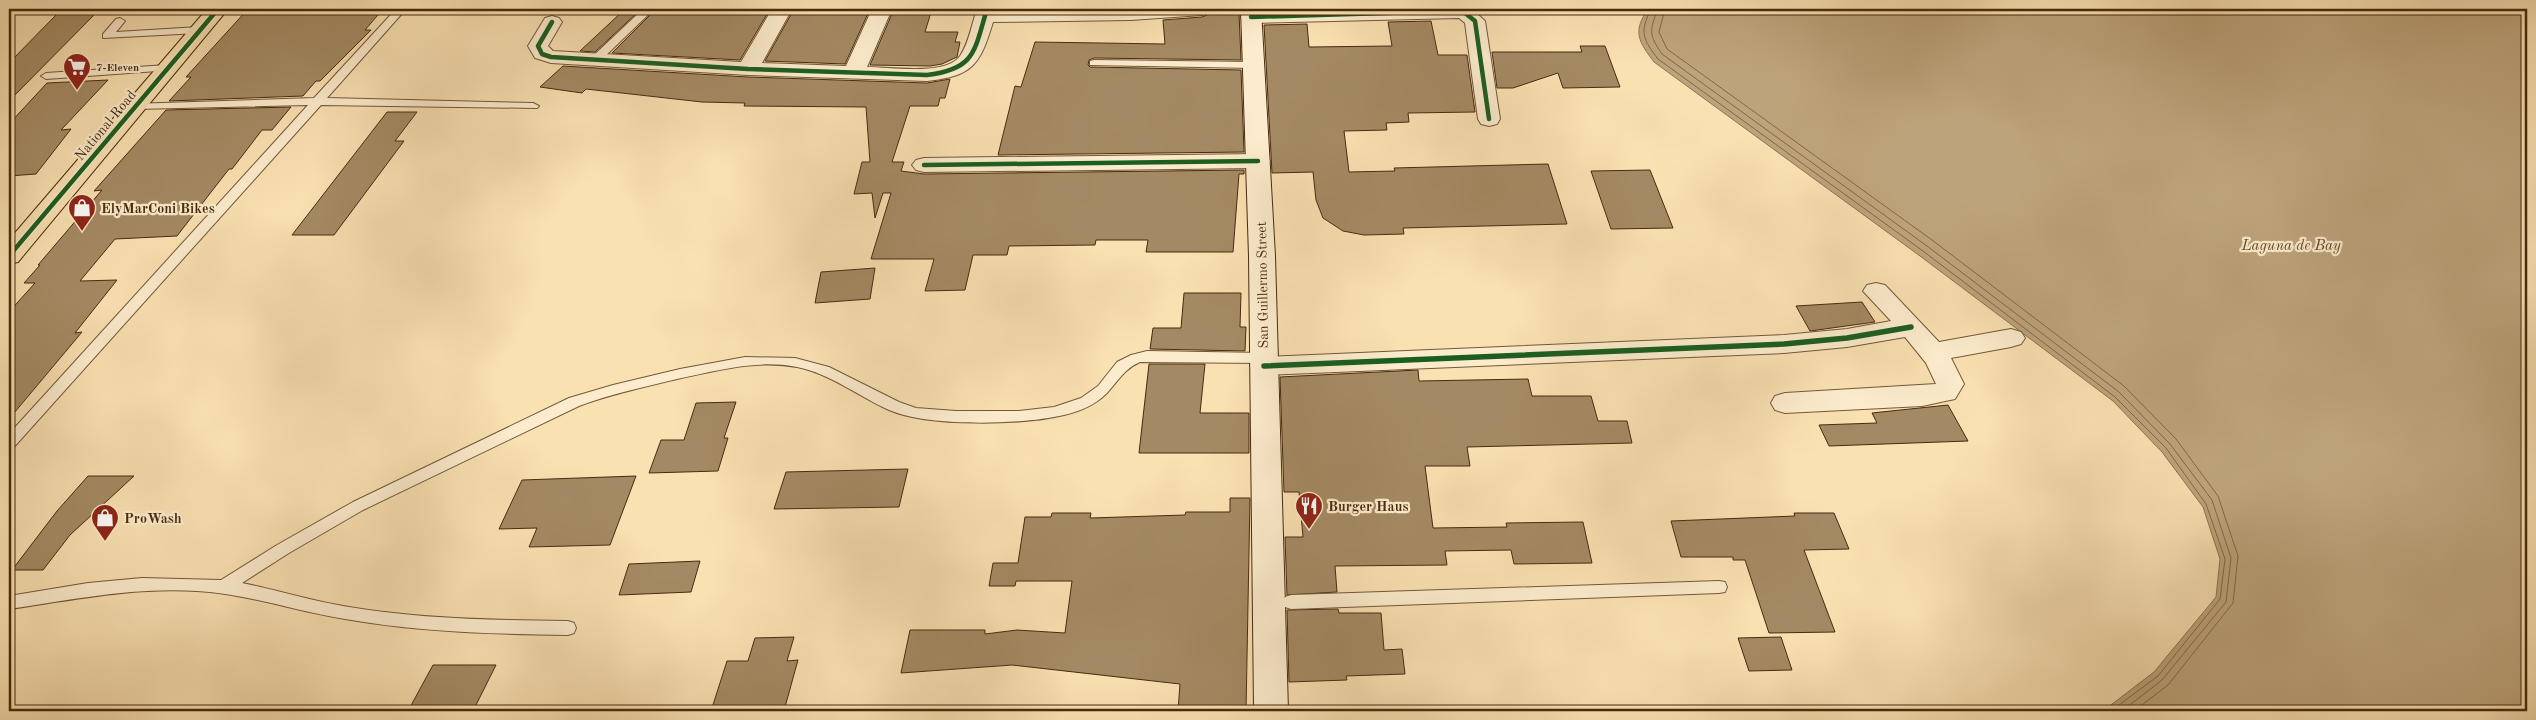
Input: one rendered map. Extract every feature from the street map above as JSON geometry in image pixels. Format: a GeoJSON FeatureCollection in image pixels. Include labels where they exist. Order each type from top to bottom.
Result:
{"type":"FeatureCollection","features":[{"type":"Feature","properties":{"kind":"highway","name":"National Road"},"geometry":{"type":"LineString","coordinates":[[9,256],[166,68],[218,9]]}},
{"type":"Feature","properties":{"kind":"street"},"geometry":{"type":"LineString","coordinates":[[748,69],[782,9]]}},
{"type":"Feature","properties":{"kind":"street"},"geometry":{"type":"LineString","coordinates":[[853,74],[882,9]]}},
{"type":"Feature","properties":{"kind":"street"},"geometry":{"type":"LineString","coordinates":[[552,22],[538,46],[542,54],[595,60],[748,69],[927,75],[955,71],[963,67],[969,60],[986,12],[1131,14],[1202,9]]}},
{"type":"Feature","properties":{"kind":"street"},"geometry":{"type":"LineString","coordinates":[[1251,13],[1452,11],[1465,13],[1475,20],[1489,120]]}},
{"type":"Feature","properties":{"kind":"street","name":"San Guillermo Street"},"geometry":{"type":"LineString","coordinates":[[1251,13],[1258,161],[1271,603],[1271,711]]}},
{"type":"Feature","properties":{"kind":"street"},"geometry":{"type":"LineString","coordinates":[[924,165],[1258,161]]}},
{"type":"Feature","properties":{"kind":"street"},"geometry":{"type":"LineString","coordinates":[[1785,403],[1922,396],[1945,392],[1950,384],[1932,352],[1876,291]]}},
{"type":"Feature","properties":{"kind":"street"},"geometry":{"type":"LineString","coordinates":[[1264,362],[1784,344],[1847,338],[1911,327]]}},
{"type":"Feature","properties":{"kind":"street"},"geometry":{"type":"LineString","coordinates":[[1932,352],[2011,338]]}},
{"type":"Feature","properties":{"kind":"lane"},"geometry":{"type":"LineString","coordinates":[[9,443],[401,9]]}},
{"type":"Feature","properties":{"kind":"lane"},"geometry":{"type":"LineString","coordinates":[[595,60],[650,9]]}},
{"type":"Feature","properties":{"kind":"lane"},"geometry":{"type":"LineString","coordinates":[[120,21],[107,36],[199,30]]}},
{"type":"Feature","properties":{"kind":"lane"},"geometry":{"type":"LineString","coordinates":[[1094,63],[1253,65]]}},
{"type":"Feature","properties":{"kind":"lane"},"geometry":{"type":"LineString","coordinates":[[46,76],[166,68]]}},
{"type":"Feature","properties":{"kind":"lane"},"geometry":{"type":"LineString","coordinates":[[135,106],[318,101],[533,106]]}},
{"type":"Feature","properties":{"kind":"lane"},"geometry":{"type":"LineString","coordinates":[[224,587],[283,549],[358,506],[574,402],[605,391],[661,378],[736,362],[784,361],[809,365],[843,377],[884,402],[908,412],[954,416],[1010,416],[1055,411],[1081,404],[1095,396],[1124,363],[1134,358],[1147,356],[1264,362]]}},
{"type":"Feature","properties":{"kind":"lane"},"geometry":{"type":"LineString","coordinates":[[9,603],[57,594],[169,584],[224,587],[359,615],[423,623],[568,628]]}},
{"type":"Feature","properties":{"kind":"lane"},"geometry":{"type":"LineString","coordinates":[[1291,602],[1719,587]]}},
{"type":"Feature","properties":{"kind":"water","name":"Laguna de Bay"},"geometry":{"type":"Polygon","coordinates":[[[1648,9],[2527,9],[2527,711],[2103,711],[2154,672],[2216,597],[2220,559],[2203,507],[2162,452],[2113,401],[1920,256],[1654,62],[1644,49],[1639,37],[1640,24],[1648,9]]]}},
{"type":"Feature","properties":{"kind":"building"},"geometry":{"type":"Polygon","coordinates":[[[248,9],[383,9],[365,30],[371,30],[320,81],[316,81],[303,96],[169,101],[191,77],[186,77],[248,9]]]}},
{"type":"Feature","properties":{"kind":"building"},"geometry":{"type":"Polygon","coordinates":[[[625,9],[641,9],[595,52],[580,51],[625,9]]]}},
{"type":"Feature","properties":{"kind":"building"},"geometry":{"type":"Polygon","coordinates":[[[656,9],[770,9],[740,60],[612,53],[656,9]]]}},
{"type":"Feature","properties":{"kind":"building"},"geometry":{"type":"Polygon","coordinates":[[[794,9],[870,9],[845,64],[765,61],[794,9]]]}},
{"type":"Feature","properties":{"kind":"building"},"geometry":{"type":"Polygon","coordinates":[[[894,9],[932,9],[925,32],[958,32],[955,42],[960,42],[957,57],[942,64],[930,66],[870,65],[894,9]]]}},
{"type":"Feature","properties":{"kind":"building"},"geometry":{"type":"Polygon","coordinates":[[[98,11],[9,101],[9,63],[58,13],[98,11]]]}},
{"type":"Feature","properties":{"kind":"building"},"geometry":{"type":"Polygon","coordinates":[[[1212,13],[1239,13],[1241,60],[1094,58],[1089,60],[1088,65],[1090,67],[1241,70],[1244,152],[998,155],[1015,86],[1021,87],[1035,42],[1165,44],[1163,20],[1202,17],[1212,13]]]}},
{"type":"Feature","properties":{"kind":"building"},"geometry":{"type":"Polygon","coordinates":[[[1431,21],[1438,55],[1467,55],[1475,112],[1408,113],[1409,122],[1386,123],[1387,130],[1344,131],[1349,172],[1395,171],[1394,168],[1548,164],[1567,224],[1403,228],[1404,234],[1364,235],[1343,231],[1323,218],[1316,200],[1313,172],[1272,173],[1264,25],[1307,24],[1309,47],[1392,46],[1388,22],[1431,21]]]}},
{"type":"Feature","properties":{"kind":"building"},"geometry":{"type":"Polygon","coordinates":[[[1580,46],[1605,46],[1620,87],[1563,88],[1558,73],[1513,88],[1497,88],[1492,52],[1582,52],[1580,46]]]}},
{"type":"Feature","properties":{"kind":"building"},"geometry":{"type":"Polygon","coordinates":[[[563,66],[748,77],[927,83],[950,79],[945,98],[940,98],[938,106],[910,106],[892,162],[904,162],[901,171],[924,174],[1244,170],[1244,174],[1239,174],[1233,252],[1146,252],[1148,240],[1096,240],[1095,245],[1009,246],[1007,255],[973,255],[965,290],[925,291],[934,259],[871,259],[891,193],[883,193],[875,218],[872,193],[854,194],[862,162],[870,162],[866,107],[744,106],[745,103],[702,102],[586,89],[582,93],[540,87],[563,66]]]}},
{"type":"Feature","properties":{"kind":"building"},"geometry":{"type":"Polygon","coordinates":[[[108,80],[61,130],[71,129],[36,174],[9,176],[9,124],[47,83],[108,80]]]}},
{"type":"Feature","properties":{"kind":"building"},"geometry":{"type":"Polygon","coordinates":[[[291,107],[272,130],[262,130],[177,236],[115,239],[80,281],[117,280],[75,333],[82,332],[9,419],[9,312],[35,283],[24,283],[102,190],[94,191],[166,110],[291,107]]]}},
{"type":"Feature","properties":{"kind":"building"},"geometry":{"type":"Polygon","coordinates":[[[387,112],[417,112],[395,141],[404,141],[334,235],[292,235],[387,112]]]}},
{"type":"Feature","properties":{"kind":"building"},"geometry":{"type":"Polygon","coordinates":[[[1650,170],[1673,228],[1611,229],[1591,171],[1650,170]]]}},
{"type":"Feature","properties":{"kind":"building"},"geometry":{"type":"Polygon","coordinates":[[[875,268],[870,299],[815,303],[821,272],[875,268]]]}},
{"type":"Feature","properties":{"kind":"building"},"geometry":{"type":"Polygon","coordinates":[[[1184,293],[1241,293],[1240,327],[1246,327],[1245,351],[1150,349],[1153,328],[1181,328],[1184,293]]]}},
{"type":"Feature","properties":{"kind":"building"},"geometry":{"type":"Polygon","coordinates":[[[1862,302],[1875,322],[1810,331],[1796,306],[1862,302]]]}},
{"type":"Feature","properties":{"kind":"building"},"geometry":{"type":"Polygon","coordinates":[[[1149,364],[1205,364],[1200,413],[1249,413],[1249,453],[1139,453],[1149,364]]]}},
{"type":"Feature","properties":{"kind":"building"},"geometry":{"type":"Polygon","coordinates":[[[1418,370],[1419,381],[1528,379],[1532,396],[1591,396],[1598,421],[1627,421],[1632,443],[1467,447],[1470,466],[1425,466],[1433,528],[1507,527],[1506,523],[1583,522],[1592,563],[1514,564],[1511,550],[1445,551],[1447,565],[1335,566],[1337,592],[1287,595],[1285,537],[1303,537],[1299,492],[1284,492],[1280,377],[1418,370]]]}},
{"type":"Feature","properties":{"kind":"building"},"geometry":{"type":"Polygon","coordinates":[[[736,402],[724,438],[728,438],[718,471],[649,473],[661,440],[684,440],[696,403],[736,402]]]}},
{"type":"Feature","properties":{"kind":"building"},"geometry":{"type":"Polygon","coordinates":[[[1948,405],[1968,441],[1829,446],[1819,425],[1877,423],[1872,413],[1948,405]]]}},
{"type":"Feature","properties":{"kind":"building"},"geometry":{"type":"Polygon","coordinates":[[[908,469],[899,507],[774,509],[786,472],[908,469]]]}},
{"type":"Feature","properties":{"kind":"building"},"geometry":{"type":"Polygon","coordinates":[[[88,476],[134,476],[70,535],[43,570],[12,570],[57,511],[88,476]]]}},
{"type":"Feature","properties":{"kind":"building"},"geometry":{"type":"Polygon","coordinates":[[[636,476],[610,545],[529,547],[537,528],[499,529],[522,480],[636,476]]]}},
{"type":"Feature","properties":{"kind":"building"},"geometry":{"type":"Polygon","coordinates":[[[1230,498],[1250,498],[1246,711],[1178,711],[1180,684],[1012,665],[901,673],[910,630],[985,630],[985,634],[1017,630],[1065,633],[1072,581],[1016,581],[1015,586],[989,586],[993,563],[1018,563],[1025,517],[1051,517],[1052,513],[1091,513],[1090,518],[1185,515],[1186,512],[1230,512],[1230,498]]]}},
{"type":"Feature","properties":{"kind":"building"},"geometry":{"type":"Polygon","coordinates":[[[1794,513],[1834,513],[1849,549],[1804,550],[1835,632],[1769,633],[1745,560],[1733,560],[1733,557],[1681,557],[1671,521],[1795,516],[1794,513]]]}},
{"type":"Feature","properties":{"kind":"building"},"geometry":{"type":"Polygon","coordinates":[[[700,561],[691,592],[619,595],[629,564],[700,561]]]}},
{"type":"Feature","properties":{"kind":"building"},"geometry":{"type":"Polygon","coordinates":[[[1338,609],[1339,613],[1381,613],[1384,650],[1402,649],[1405,674],[1346,676],[1347,680],[1289,682],[1287,610],[1338,609]]]}},
{"type":"Feature","properties":{"kind":"building"},"geometry":{"type":"Polygon","coordinates":[[[794,637],[787,661],[798,660],[785,707],[712,708],[727,661],[748,661],[755,638],[794,637]]]}},
{"type":"Feature","properties":{"kind":"building"},"geometry":{"type":"Polygon","coordinates":[[[1781,637],[1792,670],[1749,671],[1738,638],[1781,637]]]}},
{"type":"Feature","properties":{"kind":"building"},"geometry":{"type":"Polygon","coordinates":[[[433,665],[496,665],[473,711],[408,711],[433,665]]]}},
{"type":"Feature","properties":{"kind":"cycle path"},"geometry":{"type":"LineString","coordinates":[[9,256],[218,9]]}},
{"type":"Feature","properties":{"kind":"cycle path"},"geometry":{"type":"LineString","coordinates":[[552,22],[538,46],[542,54],[551,57],[748,69],[927,75],[956,69],[971,57],[987,9]]}},
{"type":"Feature","properties":{"kind":"cycle path"},"geometry":{"type":"LineString","coordinates":[[1251,17],[1452,11],[1465,13],[1475,21],[1489,119]]}},
{"type":"Feature","properties":{"kind":"cycle path"},"geometry":{"type":"LineString","coordinates":[[924,165],[1258,161]]}},
{"type":"Feature","properties":{"kind":"cycle path"},"geometry":{"type":"LineString","coordinates":[[1264,366],[1784,344],[1847,338],[1911,327]]}},
{"type":"Feature","properties":{"kind":"place","name":"7-Eleven"},"geometry":{"type":"Point","coordinates":[77,91]}},
{"type":"Feature","properties":{"kind":"place","name":"ElyMarConi Bikes"},"geometry":{"type":"Point","coordinates":[82,232]}},
{"type":"Feature","properties":{"kind":"place","name":"Burger Haus"},"geometry":{"type":"Point","coordinates":[1309,530]}},
{"type":"Feature","properties":{"kind":"place","name":"ProWash"},"geometry":{"type":"Point","coordinates":[105,542]}}]}
